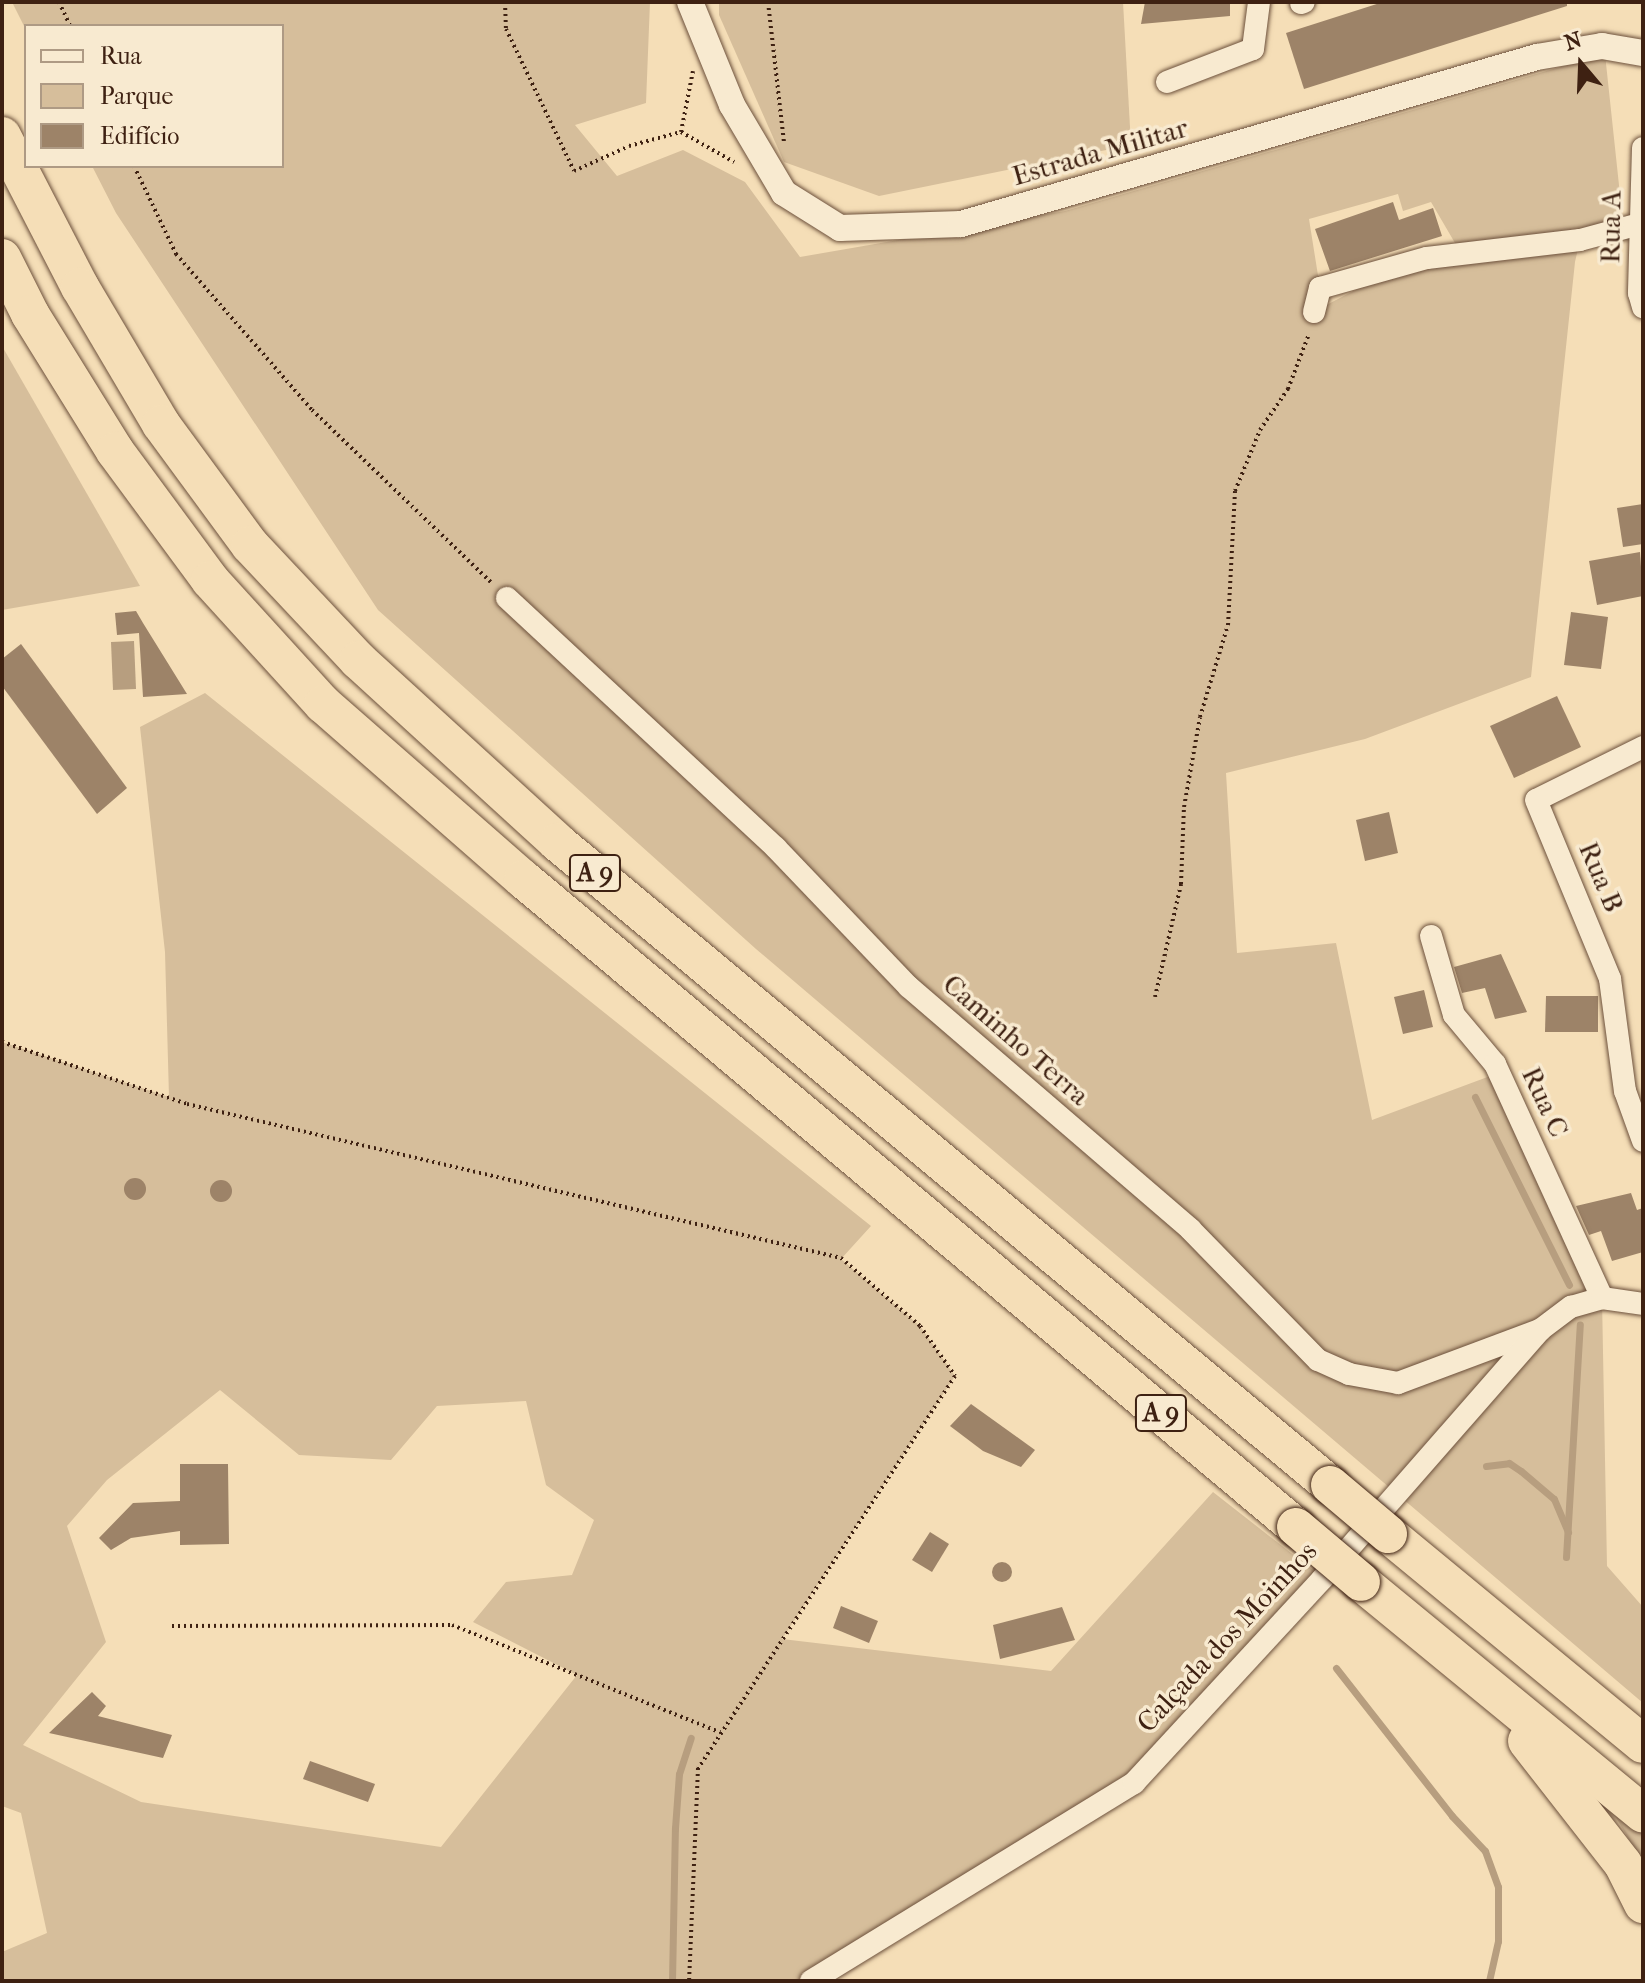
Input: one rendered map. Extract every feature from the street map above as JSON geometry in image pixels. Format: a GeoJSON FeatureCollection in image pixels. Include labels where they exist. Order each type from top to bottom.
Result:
{"type":"FeatureCollection","features":[{"type":"Feature","properties":{"kind":"highway","name":"A 9"},"geometry":{"type":"LineString","coordinates":[[2,136],[80,287],[161,424],[250,545],[358,660],[557,842],[1643,1744]]}},
{"type":"Feature","properties":{"kind":"highway","name":"A 9"},"geometry":{"type":"LineString","coordinates":[[2,258],[30,314],[115,451],[210,580],[323,704],[523,879],[1488,1691],[1643,1814]]}},
{"type":"Feature","properties":{"kind":"highway"},"geometry":{"type":"LineString","coordinates":[[1488,1691],[1623,1864],[1643,1904]]}},
{"type":"Feature","properties":{"kind":"street","name":"Estrada Militar"},"geometry":{"type":"LineString","coordinates":[[690,2],[732,105],[784,193],[840,228],[961,224],[1537,57],[1578,47],[1622,47],[1643,53]]}},
{"type":"Feature","properties":{"kind":"street"},"geometry":{"type":"LineString","coordinates":[[1167,82],[1253,49],[1259,2]]}},
{"type":"Feature","properties":{"kind":"street","name":"Rua A"},"geometry":{"type":"LineString","coordinates":[[1643,148],[1639,293],[1643,307]]}},
{"type":"Feature","properties":{"kind":"street"},"geometry":{"type":"LineString","coordinates":[[1314,312],[1320,288],[1427,258],[1580,240],[1643,223]]}},
{"type":"Feature","properties":{"kind":"street","name":"Caminho Terra"},"geometry":{"type":"LineString","coordinates":[[507,598],[776,848],[909,987],[1190,1229],[1318,1360],[1349,1374],[1398,1383],[1540,1330]]}},
{"type":"Feature","properties":{"kind":"street","name":"Rua B"},"geometry":{"type":"LineString","coordinates":[[1643,747],[1536,800],[1610,979],[1625,1091],[1643,1141]]}},
{"type":"Feature","properties":{"kind":"street","name":"Rua C"},"geometry":{"type":"LineString","coordinates":[[1431,936],[1454,1015],[1495,1064],[1602,1298]]}},
{"type":"Feature","properties":{"kind":"street","name":"Calçada dos Moinhos"},"geometry":{"type":"LineString","coordinates":[[811,1981],[1134,1783],[1323,1578],[1540,1330],[1571,1307],[1602,1298],[1643,1304]]}},
{"type":"Feature","properties":{"kind":"path"},"geometry":{"type":"LineString","coordinates":[[59,2],[69,24]]}},
{"type":"Feature","properties":{"kind":"path"},"geometry":{"type":"LineString","coordinates":[[505,2],[506,29],[574,171],[629,146],[681,132],[784,193]]}},
{"type":"Feature","properties":{"kind":"path"},"geometry":{"type":"LineString","coordinates":[[768,2],[784,122],[784,193]]}},
{"type":"Feature","properties":{"kind":"path"},"geometry":{"type":"LineString","coordinates":[[681,132],[689,75],[709,54]]}},
{"type":"Feature","properties":{"kind":"path"},"geometry":{"type":"LineString","coordinates":[[135,168],[186,266],[312,410],[507,598]]}},
{"type":"Feature","properties":{"kind":"path"},"geometry":{"type":"LineString","coordinates":[[1155,997],[1181,884],[1184,807],[1200,717],[1228,625],[1235,491],[1260,430],[1288,389],[1314,312]]}},
{"type":"Feature","properties":{"kind":"path"},"geometry":{"type":"LineString","coordinates":[[2,1042],[187,1104],[841,1258],[920,1326],[955,1376],[698,1768],[689,1981]]}},
{"type":"Feature","properties":{"kind":"path"},"geometry":{"type":"LineString","coordinates":[[172,1626],[452,1625],[720,1732]]}},
{"type":"Feature","properties":{"kind":"green space"},"geometry":{"type":"Polygon","coordinates":[[[12,2],[650,2],[646,103],[575,125],[617,176],[683,150],[745,182],[800,257],[1065,211],[1605,54],[1624,232],[1580,240],[1575,262],[1531,677],[1365,739],[1226,773],[1237,953],[1336,943],[1372,1120],[1509,1069],[1602,1298],[1607,1566],[1643,1607],[1643,1703],[756,949],[378,610],[116,213],[93,168],[284,168],[284,24],[24,26],[12,2]],[[1398,194],[1309,219],[1320,288],[1315,311],[1403,265],[1462,255],[1431,202],[1403,211],[1398,194]]]}},
{"type":"Feature","properties":{"kind":"green space"},"geometry":{"type":"Polygon","coordinates":[[[719,2],[1123,2],[1131,145],[879,196],[784,162],[719,15],[719,2]]]}},
{"type":"Feature","properties":{"kind":"green space"},"geometry":{"type":"Polygon","coordinates":[[[2,346],[140,586],[2,610],[2,346]]]}},
{"type":"Feature","properties":{"kind":"green space"},"geometry":{"type":"Polygon","coordinates":[[[205,693],[871,1226],[841,1259],[920,1326],[955,1376],[782,1639],[1051,1671],[1213,1492],[1323,1578],[1134,1783],[822,1981],[2,1981],[2,1952],[47,1933],[21,1813],[2,1806],[2,1042],[169,1097],[165,952],[140,727],[205,693]],[[220,1390],[107,1480],[67,1526],[106,1642],[23,1745],[141,1802],[441,1847],[577,1675],[473,1622],[506,1582],[572,1575],[594,1520],[546,1485],[526,1401],[437,1406],[391,1460],[299,1455],[220,1390]]]}},
{"type":"Feature","properties":{"kind":"green space"},"geometry":{"type":"Polygon","coordinates":[[[1607,1802],[1643,1833],[1643,1864],[1624,1831],[1607,1802]]]}},
{"type":"Feature","properties":{"kind":"shaded area"},"geometry":{"type":"Polygon","coordinates":[[[134,641],[136,689],[113,690],[111,642],[134,641]]]}},
{"type":"Feature","properties":{"kind":"building"},"geometry":{"type":"Polygon","coordinates":[[[1145,2],[1230,2],[1230,16],[1141,24],[1145,2]]]}},
{"type":"Feature","properties":{"kind":"building"},"geometry":{"type":"Polygon","coordinates":[[[1383,2],[1567,2],[1567,6],[1304,89],[1286,33],[1383,2]]]}},
{"type":"Feature","properties":{"kind":"building"},"geometry":{"type":"Polygon","coordinates":[[[1393,202],[1399,220],[1433,208],[1442,236],[1330,271],[1315,229],[1393,202]]]}},
{"type":"Feature","properties":{"kind":"building"},"geometry":{"type":"Polygon","coordinates":[[[1643,504],[1643,544],[1623,547],[1617,508],[1643,504]]]}},
{"type":"Feature","properties":{"kind":"building"},"geometry":{"type":"Polygon","coordinates":[[[1640,552],[1643,596],[1597,605],[1589,561],[1640,552]]]}},
{"type":"Feature","properties":{"kind":"building"},"geometry":{"type":"Polygon","coordinates":[[[136,611],[187,694],[143,697],[139,633],[117,635],[115,613],[136,611]]]}},
{"type":"Feature","properties":{"kind":"building"},"geometry":{"type":"Polygon","coordinates":[[[1571,612],[1608,617],[1601,669],[1564,665],[1571,612]]]}},
{"type":"Feature","properties":{"kind":"building"},"geometry":{"type":"Polygon","coordinates":[[[21,644],[127,788],[97,814],[2,686],[2,659],[21,644]]]}},
{"type":"Feature","properties":{"kind":"building"},"geometry":{"type":"Polygon","coordinates":[[[1557,696],[1581,747],[1514,778],[1490,726],[1557,696]]]}},
{"type":"Feature","properties":{"kind":"building"},"geometry":{"type":"Polygon","coordinates":[[[1389,812],[1398,853],[1365,861],[1356,820],[1389,812]]]}},
{"type":"Feature","properties":{"kind":"building"},"geometry":{"type":"Polygon","coordinates":[[[1501,954],[1527,1012],[1495,1019],[1485,988],[1462,993],[1454,967],[1501,954]]]}},
{"type":"Feature","properties":{"kind":"building"},"geometry":{"type":"Polygon","coordinates":[[[1424,990],[1433,1027],[1403,1034],[1394,997],[1424,990]]]}},
{"type":"Feature","properties":{"kind":"building"},"geometry":{"type":"Polygon","coordinates":[[[1546,996],[1598,996],[1598,1032],[1545,1032],[1546,996]]]}},
{"type":"Feature","properties":{"kind":"building"},"geometry":{"type":"Polygon","coordinates":[[[135,1178],[143,1181],[146,1189],[143,1197],[135,1200],[127,1197],[124,1189],[127,1181],[135,1178]]]}},
{"type":"Feature","properties":{"kind":"building"},"geometry":{"type":"Polygon","coordinates":[[[221,1180],[229,1183],[232,1191],[229,1199],[221,1202],[213,1199],[210,1191],[213,1183],[221,1180]]]}},
{"type":"Feature","properties":{"kind":"building"},"geometry":{"type":"Polygon","coordinates":[[[1631,1193],[1637,1210],[1643,1208],[1643,1252],[1612,1261],[1601,1231],[1589,1235],[1576,1206],[1631,1193]]]}},
{"type":"Feature","properties":{"kind":"building"},"geometry":{"type":"Polygon","coordinates":[[[971,1404],[1035,1450],[1021,1467],[983,1451],[950,1426],[971,1404]]]}},
{"type":"Feature","properties":{"kind":"building"},"geometry":{"type":"Polygon","coordinates":[[[180,1464],[228,1464],[229,1544],[180,1545],[180,1531],[131,1538],[111,1550],[99,1538],[133,1503],[180,1501],[180,1464]]]}},
{"type":"Feature","properties":{"kind":"building"},"geometry":{"type":"Polygon","coordinates":[[[930,1532],[949,1544],[932,1572],[912,1560],[930,1532]]]}},
{"type":"Feature","properties":{"kind":"building"},"geometry":{"type":"Polygon","coordinates":[[[1002,1562],[1009,1565],[1012,1572],[1009,1579],[1002,1582],[995,1579],[992,1572],[995,1565],[1002,1562]]]}},
{"type":"Feature","properties":{"kind":"building"},"geometry":{"type":"Polygon","coordinates":[[[841,1606],[878,1621],[869,1643],[833,1628],[841,1606]]]}},
{"type":"Feature","properties":{"kind":"building"},"geometry":{"type":"Polygon","coordinates":[[[1062,1607],[1075,1640],[1000,1659],[993,1625],[1062,1607]]]}},
{"type":"Feature","properties":{"kind":"building"},"geometry":{"type":"Polygon","coordinates":[[[92,1692],[106,1706],[98,1716],[172,1735],[163,1758],[49,1733],[92,1692]]]}},
{"type":"Feature","properties":{"kind":"building"},"geometry":{"type":"Polygon","coordinates":[[[310,1761],[375,1784],[368,1802],[303,1779],[310,1761]]]}},
{"type":"Feature","properties":{"kind":"waterway"},"geometry":{"type":"LineString","coordinates":[[1475,1097],[1569,1285]]}},
{"type":"Feature","properties":{"kind":"waterway"},"geometry":{"type":"LineString","coordinates":[[1566,1557],[1580,1324]]}},
{"type":"Feature","properties":{"kind":"waterway"},"geometry":{"type":"LineString","coordinates":[[1486,1466],[1509,1463],[1521,1471],[1554,1499],[1568,1532]]}},
{"type":"Feature","properties":{"kind":"waterway"},"geometry":{"type":"LineString","coordinates":[[1336,1668],[1452,1816],[1485,1851],[1498,1887],[1498,1941],[1489,1981]]}},
{"type":"Feature","properties":{"kind":"waterway"},"geometry":{"type":"LineString","coordinates":[[672,1981],[679,1774],[691,1738]]}}]}
